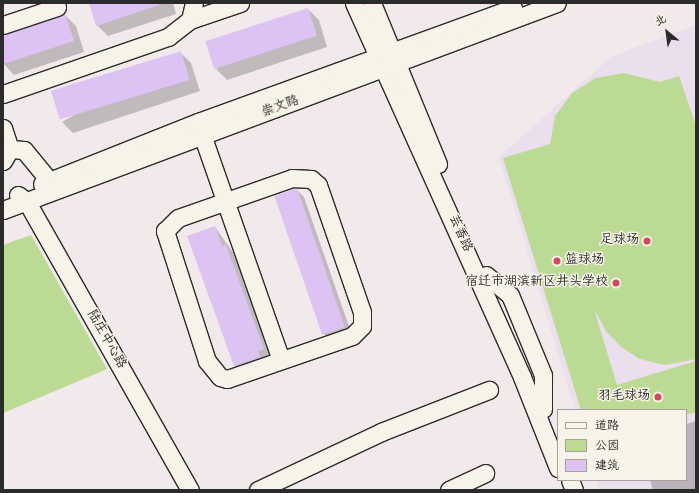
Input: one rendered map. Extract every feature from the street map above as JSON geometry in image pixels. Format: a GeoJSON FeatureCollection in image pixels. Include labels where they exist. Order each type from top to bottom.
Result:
{"type":"FeatureCollection","features":[{"type":"Feature","properties":{"kind":"street"},"geometry":{"type":"LineString","coordinates":[[190,20],[194,3]]}},
{"type":"Feature","properties":{"kind":"street"},"geometry":{"type":"LineString","coordinates":[[3,94],[168,37],[190,20],[240,3]]}},
{"type":"Feature","properties":{"kind":"street","name":"芸香路"},"geometry":{"type":"LineString","coordinates":[[354,3],[387,61],[486,275],[557,445]]}},
{"type":"Feature","properties":{"kind":"street","name":"芸香路"},"geometry":{"type":"LineString","coordinates":[[372,3],[387,61],[515,362],[557,466]]}},
{"type":"Feature","properties":{"kind":"street","name":"崇文路"},"geometry":{"type":"LineString","coordinates":[[387,61],[527,3]]}},
{"type":"Feature","properties":{"kind":"street","name":"崇文路"},"geometry":{"type":"LineString","coordinates":[[3,210],[15,198],[54,185],[200,129],[387,61],[557,3]]}},
{"type":"Feature","properties":{"kind":"street"},"geometry":{"type":"LineString","coordinates":[[3,24],[57,6]]}},
{"type":"Feature","properties":{"kind":"street"},"geometry":{"type":"LineString","coordinates":[[3,128],[6,155],[24,150],[54,185]]}},
{"type":"Feature","properties":{"kind":"street"},"geometry":{"type":"LineString","coordinates":[[200,129],[281,360]]}},
{"type":"Feature","properties":{"kind":"street"},"geometry":{"type":"LineString","coordinates":[[301,177],[311,179],[322,196],[362,312],[362,326],[352,336],[281,360],[226,379],[213,371],[207,361],[165,231],[178,218],[301,177]]}},
{"type":"Feature","properties":{"kind":"street","name":"陆庄中心路"},"geometry":{"type":"LineString","coordinates":[[15,198],[190,490]]}},
{"type":"Feature","properties":{"kind":"street"},"geometry":{"type":"LineString","coordinates":[[258,490],[381,432],[489,390]]}},
{"type":"Feature","properties":{"kind":"street"},"geometry":{"type":"LineString","coordinates":[[449,490],[485,473]]}},
{"type":"Feature","properties":{"kind":"shaded area","name":"宿迁市湖滨新区井头学校"},"geometry":{"type":"Polygon","coordinates":[[[696,25],[696,490],[599,490],[596,481],[687,481],[687,409],[575,409],[499,157],[612,56],[696,25]]]}},
{"type":"Feature","properties":{"kind":"green space","name":"宿迁市湖滨新区井头学校"},"geometry":{"type":"Polygon","coordinates":[[[624,73],[660,82],[679,76],[696,126],[696,359],[665,365],[640,359],[621,347],[606,331],[594,309],[617,385],[696,361],[696,412],[687,415],[687,409],[581,409],[503,158],[550,144],[555,116],[572,93],[596,78],[624,73]]]}},
{"type":"Feature","properties":{"kind":"green space"},"geometry":{"type":"Polygon","coordinates":[[[31,235],[107,369],[3,413],[3,245],[31,235]]]}},
{"type":"Feature","properties":{"kind":"building"},"geometry":{"type":"Polygon","coordinates":[[[89,3],[158,3],[159,5],[96,26],[89,3]]]}},
{"type":"Feature","properties":{"kind":"building"},"geometry":{"type":"Polygon","coordinates":[[[308,8],[317,36],[214,69],[205,41],[308,8]]]}},
{"type":"Feature","properties":{"kind":"building"},"geometry":{"type":"Polygon","coordinates":[[[65,14],[74,41],[3,64],[3,35],[65,14]]]}},
{"type":"Feature","properties":{"kind":"building"},"geometry":{"type":"Polygon","coordinates":[[[181,51],[190,80],[60,119],[51,91],[181,51]]]}},
{"type":"Feature","properties":{"kind":"building"},"geometry":{"type":"Polygon","coordinates":[[[297,188],[345,327],[322,335],[274,196],[297,188]]]}},
{"type":"Feature","properties":{"kind":"building"},"geometry":{"type":"Polygon","coordinates":[[[215,226],[222,246],[226,245],[264,349],[258,351],[260,357],[234,366],[187,236],[215,226]]]}},
{"type":"Feature","properties":{"kind":"place","name":"足球场"},"geometry":{"type":"Point","coordinates":[647,241]}},
{"type":"Feature","properties":{"kind":"place","name":"篮球场"},"geometry":{"type":"Point","coordinates":[557,261]}},
{"type":"Feature","properties":{"kind":"place","name":"宿迁市湖滨新区井头学校"},"geometry":{"type":"Point","coordinates":[616,283]}},
{"type":"Feature","properties":{"kind":"place","name":"羽毛球场"},"geometry":{"type":"Point","coordinates":[658,397]}}]}
